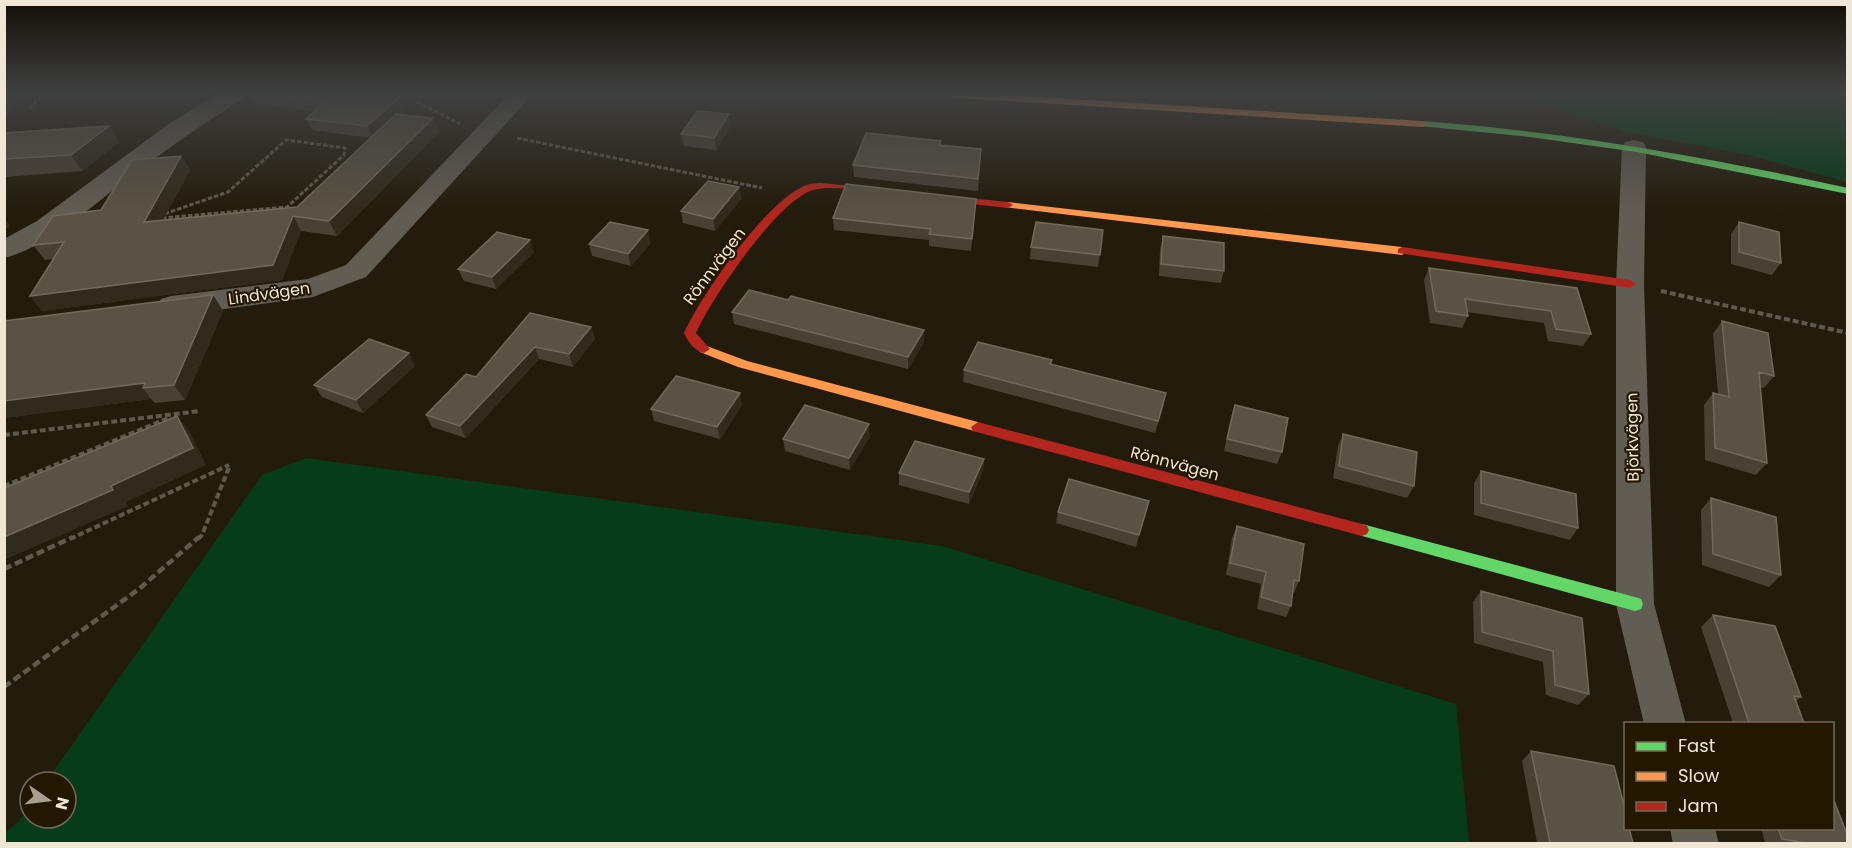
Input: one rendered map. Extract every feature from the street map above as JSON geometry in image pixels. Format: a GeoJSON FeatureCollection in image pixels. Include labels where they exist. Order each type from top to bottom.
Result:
{"type":"FeatureCollection","features":[{"type":"Feature","properties":{"kind":"street"},"geometry":{"type":"LineString","coordinates":[[4,250],[47,227],[173,133]]}},
{"type":"Feature","properties":{"kind":"street","name":"Lindvägen"},"geometry":{"type":"LineString","coordinates":[[150,309],[313,288],[356,271],[483,133]]}},
{"type":"Feature","properties":{"kind":"street"},"geometry":{"type":"LineString","coordinates":[[1529,133],[1634,147],[1848,191]]}},
{"type":"Feature","properties":{"kind":"street","name":"Björkvägen"},"geometry":{"type":"LineString","coordinates":[[1634,147],[1630,284],[1635,604],[1665,722]]}},
{"type":"Feature","properties":{"kind":"street","name":"Rönnvägen"},"geometry":{"type":"LineString","coordinates":[[1630,284],[1418,253],[865,188],[816,186],[794,195],[770,219],[702,306],[692,324],[690,334],[698,346],[743,364],[1635,604]]}},
{"type":"Feature","properties":{"kind":"path"},"geometry":{"type":"LineString","coordinates":[[487,133],[794,195]]}},
{"type":"Feature","properties":{"kind":"path"},"geometry":{"type":"LineString","coordinates":[[286,140],[345,148],[344,155],[287,207],[161,217],[228,192],[286,140]]}},
{"type":"Feature","properties":{"kind":"path"},"geometry":{"type":"LineString","coordinates":[[1630,284],[1848,333]]}},
{"type":"Feature","properties":{"kind":"path"},"geometry":{"type":"LineString","coordinates":[[4,435],[200,411]]}},
{"type":"Feature","properties":{"kind":"path"},"geometry":{"type":"LineString","coordinates":[[4,486],[175,415]]}},
{"type":"Feature","properties":{"kind":"path"},"geometry":{"type":"LineString","coordinates":[[4,568],[230,465],[202,535],[139,589],[4,687]]}},
{"type":"Feature","properties":{"kind":"green space"},"geometry":{"type":"Polygon","coordinates":[[[1631,133],[1847,133],[1847,182],[1753,156],[1631,133]]]}},
{"type":"Feature","properties":{"kind":"green space"},"geometry":{"type":"Polygon","coordinates":[[[306,458],[942,546],[1456,704],[1469,843],[5,843],[5,833],[18,822],[18,830],[78,830],[78,770],[54,770],[262,475],[306,458]]]}},
{"type":"Feature","properties":{"kind":"building"},"geometry":{"type":"Polygon","coordinates":[[[4,133],[100,133],[71,155],[4,159],[4,133]]]}},
{"type":"Feature","properties":{"kind":"building"},"geometry":{"type":"Polygon","coordinates":[[[376,133],[418,133],[329,221],[293,216],[273,265],[30,296],[64,242],[33,245],[53,216],[101,210],[132,160],[181,156],[144,222],[297,207],[376,133]]]}},
{"type":"Feature","properties":{"kind":"building"},"geometry":{"type":"Polygon","coordinates":[[[682,133],[717,133],[714,138],[682,133]]]}},
{"type":"Feature","properties":{"kind":"building"},"geometry":{"type":"Polygon","coordinates":[[[866,133],[941,141],[939,145],[981,149],[978,179],[853,165],[866,133]]]}},
{"type":"Feature","properties":{"kind":"building"},"geometry":{"type":"Polygon","coordinates":[[[708,181],[739,187],[713,219],[681,211],[708,181]]]}},
{"type":"Feature","properties":{"kind":"building"},"geometry":{"type":"Polygon","coordinates":[[[846,184],[976,199],[972,239],[929,234],[931,229],[833,218],[846,184]]]}},
{"type":"Feature","properties":{"kind":"building"},"geometry":{"type":"Polygon","coordinates":[[[610,222],[648,230],[628,254],[589,244],[610,222]]]}},
{"type":"Feature","properties":{"kind":"building"},"geometry":{"type":"Polygon","coordinates":[[[1036,222],[1103,230],[1100,255],[1031,247],[1036,222]]]}},
{"type":"Feature","properties":{"kind":"building"},"geometry":{"type":"Polygon","coordinates":[[[1739,222],[1779,232],[1781,263],[1739,252],[1739,222]]]}},
{"type":"Feature","properties":{"kind":"building"},"geometry":{"type":"Polygon","coordinates":[[[497,232],[530,240],[492,277],[458,269],[497,232]]]}},
{"type":"Feature","properties":{"kind":"building"},"geometry":{"type":"Polygon","coordinates":[[[1163,236],[1224,243],[1224,271],[1161,264],[1163,236]]]}},
{"type":"Feature","properties":{"kind":"building"},"geometry":{"type":"Polygon","coordinates":[[[1429,268],[1577,288],[1591,334],[1556,329],[1551,311],[1465,299],[1468,316],[1436,311],[1429,268]]]}},
{"type":"Feature","properties":{"kind":"building"},"geometry":{"type":"Polygon","coordinates":[[[749,290],[788,300],[791,296],[924,330],[908,357],[732,312],[749,290]]]}},
{"type":"Feature","properties":{"kind":"building"},"geometry":{"type":"Polygon","coordinates":[[[213,295],[174,385],[143,388],[145,383],[4,401],[4,321],[213,295]]]}},
{"type":"Feature","properties":{"kind":"building"},"geometry":{"type":"Polygon","coordinates":[[[530,313],[591,327],[569,354],[535,347],[460,426],[426,415],[466,374],[476,377],[530,313]]]}},
{"type":"Feature","properties":{"kind":"building"},"geometry":{"type":"Polygon","coordinates":[[[1722,321],[1768,333],[1774,376],[1759,372],[1767,463],[1715,448],[1713,393],[1729,397],[1722,321]]]}},
{"type":"Feature","properties":{"kind":"building"},"geometry":{"type":"Polygon","coordinates":[[[369,339],[409,353],[356,400],[314,385],[369,339]]]}},
{"type":"Feature","properties":{"kind":"building"},"geometry":{"type":"Polygon","coordinates":[[[978,342],[1052,360],[1050,364],[1166,393],[1158,421],[964,370],[978,342]]]}},
{"type":"Feature","properties":{"kind":"building"},"geometry":{"type":"Polygon","coordinates":[[[676,376],[740,393],[717,427],[651,409],[676,376]]]}},
{"type":"Feature","properties":{"kind":"building"},"geometry":{"type":"Polygon","coordinates":[[[805,405],[869,424],[849,458],[783,439],[805,405]]]}},
{"type":"Feature","properties":{"kind":"building"},"geometry":{"type":"Polygon","coordinates":[[[1235,405],[1288,418],[1282,452],[1227,439],[1235,405]]]}},
{"type":"Feature","properties":{"kind":"building"},"geometry":{"type":"Polygon","coordinates":[[[177,416],[193,448],[111,486],[113,490],[4,537],[4,488],[177,416]]]}},
{"type":"Feature","properties":{"kind":"building"},"geometry":{"type":"Polygon","coordinates":[[[1343,434],[1417,452],[1414,486],[1339,466],[1343,434]]]}},
{"type":"Feature","properties":{"kind":"building"},"geometry":{"type":"Polygon","coordinates":[[[915,441],[984,459],[969,492],[899,473],[915,441]]]}},
{"type":"Feature","properties":{"kind":"building"},"geometry":{"type":"Polygon","coordinates":[[[1481,471],[1576,494],[1578,528],[1481,503],[1481,471]]]}},
{"type":"Feature","properties":{"kind":"building"},"geometry":{"type":"Polygon","coordinates":[[[1069,479],[1149,501],[1139,535],[1058,512],[1069,479]]]}},
{"type":"Feature","properties":{"kind":"building"},"geometry":{"type":"Polygon","coordinates":[[[1711,498],[1776,517],[1781,575],[1713,554],[1711,498]]]}},
{"type":"Feature","properties":{"kind":"building"},"geometry":{"type":"Polygon","coordinates":[[[1237,526],[1304,544],[1299,581],[1294,580],[1291,606],[1261,597],[1266,572],[1230,563],[1237,526]]]}},
{"type":"Feature","properties":{"kind":"building"},"geometry":{"type":"Polygon","coordinates":[[[1481,591],[1582,618],[1589,694],[1555,685],[1553,651],[1482,632],[1481,591]]]}},
{"type":"Feature","properties":{"kind":"building"},"geometry":{"type":"Polygon","coordinates":[[[1713,615],[1775,626],[1801,697],[1794,696],[1804,722],[1749,722],[1713,615]]]}},
{"type":"Feature","properties":{"kind":"building"},"geometry":{"type":"Polygon","coordinates":[[[1531,751],[1614,766],[1624,805],[1624,830],[1630,830],[1633,843],[1550,843],[1531,751]]]}},
{"type":"Feature","properties":{"kind":"building"},"geometry":{"type":"Polygon","coordinates":[[[1834,801],[1848,837],[1848,843],[1806,843],[1782,839],[1779,830],[1834,830],[1834,801]]]}},
{"type":"Feature","properties":{"kind":"traffic: fast"},"geometry":{"type":"LineString","coordinates":[[1517,133],[1637,149],[1848,191]]}},
{"type":"Feature","properties":{"kind":"traffic: fast"},"geometry":{"type":"LineString","coordinates":[[1362,530],[1635,604]]}},
{"type":"Feature","properties":{"kind":"traffic: slow"},"geometry":{"type":"LineString","coordinates":[[1008,205],[1402,251]]}},
{"type":"Feature","properties":{"kind":"traffic: slow"},"geometry":{"type":"LineString","coordinates":[[704,349],[743,364],[978,427]]}},
{"type":"Feature","properties":{"kind":"traffic: jam"},"geometry":{"type":"LineString","coordinates":[[704,349],[690,333],[708,300],[758,233],[791,199],[804,190],[822,186],[841,186],[1008,205]]}},
{"type":"Feature","properties":{"kind":"traffic: jam"},"geometry":{"type":"LineString","coordinates":[[1402,251],[1630,284]]}},
{"type":"Feature","properties":{"kind":"traffic: jam"},"geometry":{"type":"LineString","coordinates":[[978,427],[1362,530]]}}]}
